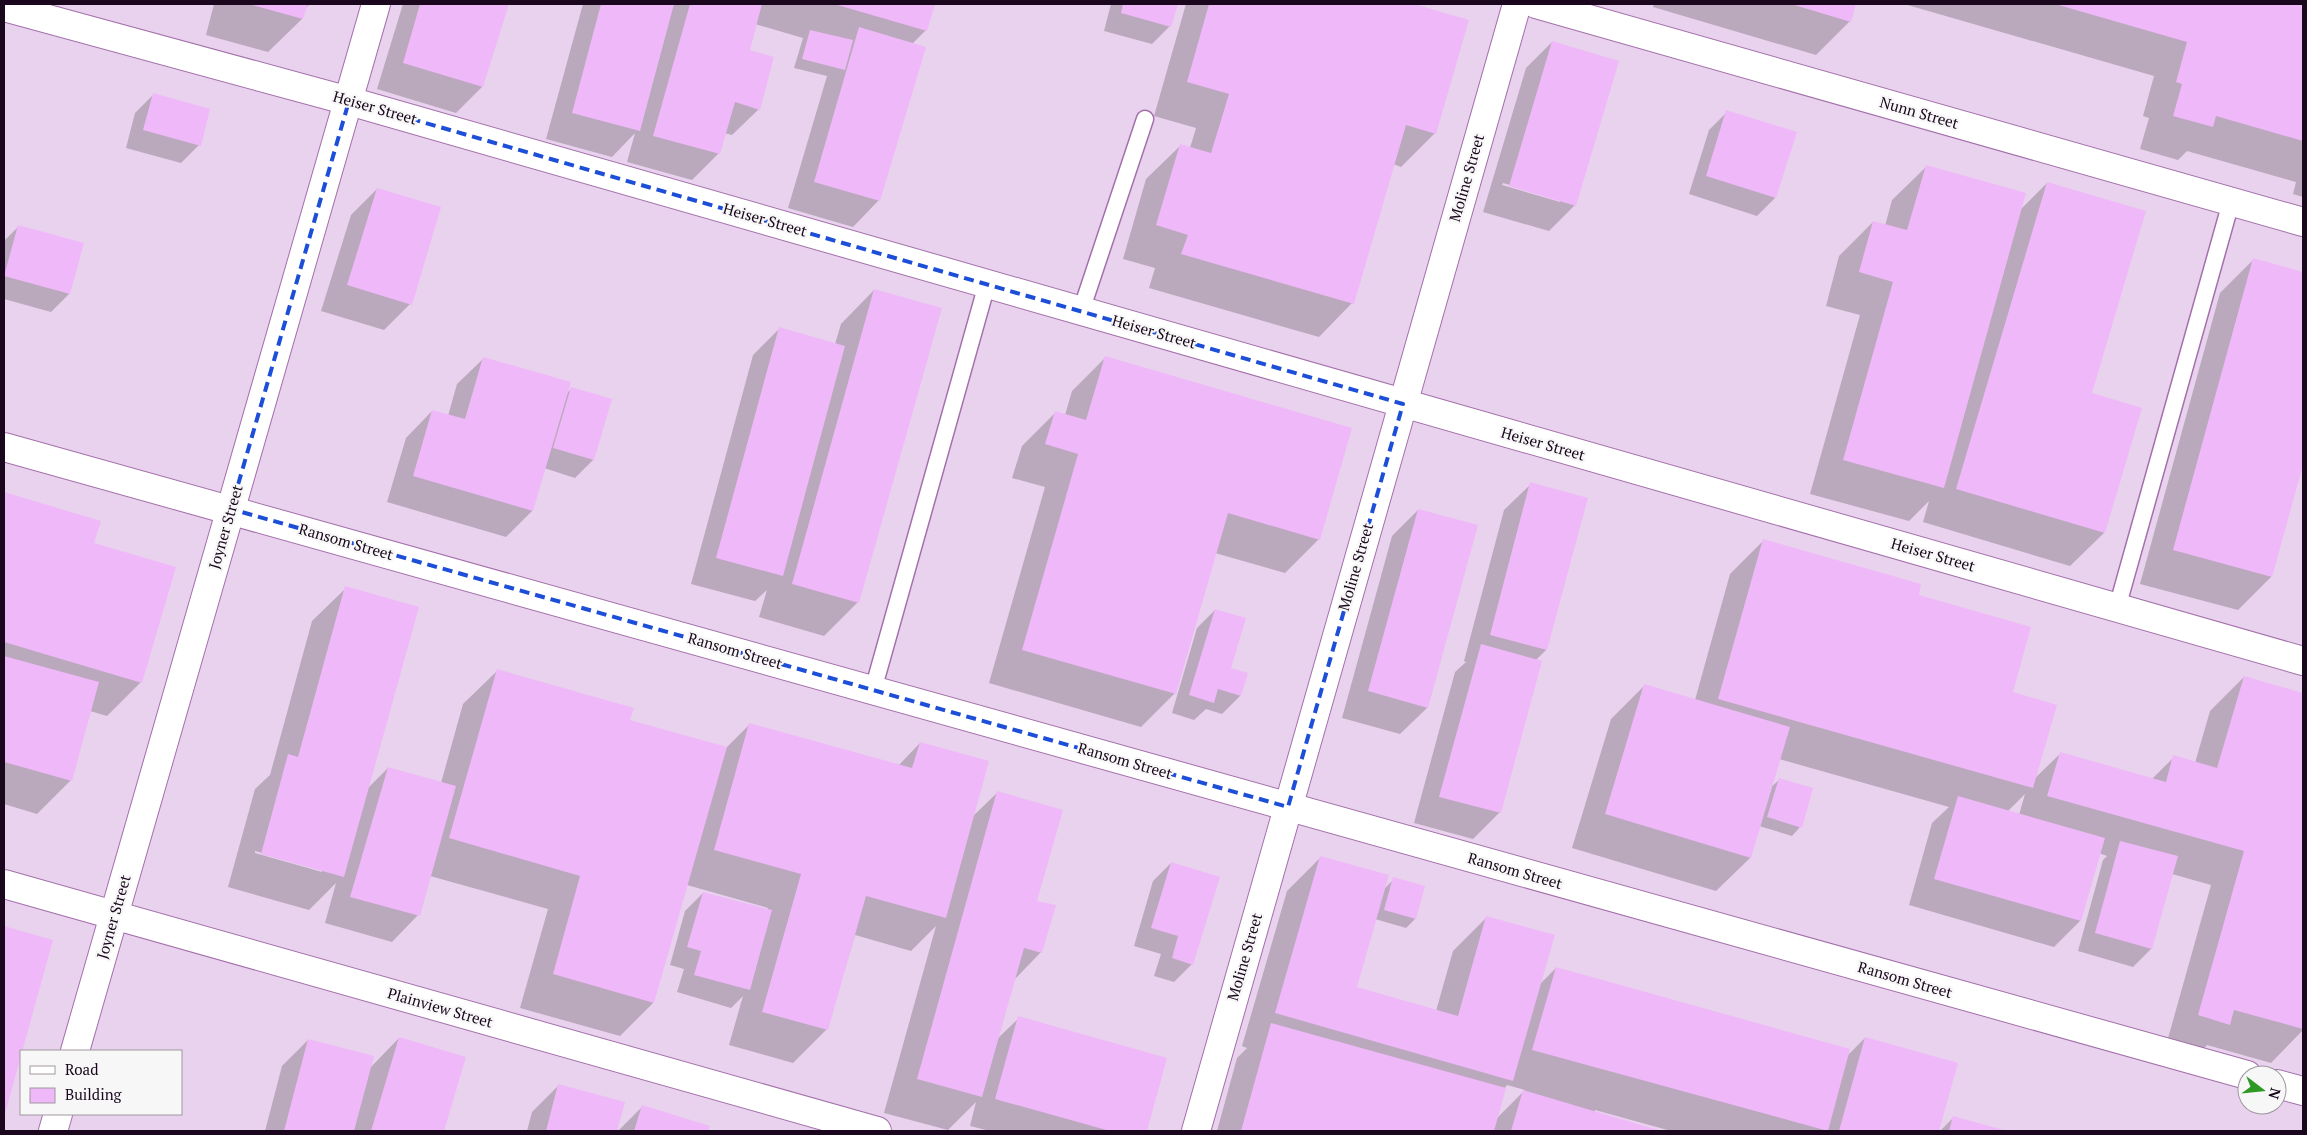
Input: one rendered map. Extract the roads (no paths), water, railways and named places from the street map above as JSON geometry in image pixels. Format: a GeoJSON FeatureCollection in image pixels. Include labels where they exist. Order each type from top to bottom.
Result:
{"type":"FeatureCollection","features":[{"type":"Feature","properties":{"kind":"street","name":"Joyner Street"},"geometry":{"type":"LineString","coordinates":[[75,1050],[376,4]]}},
{"type":"Feature","properties":{"kind":"street","name":"Moline Street"},"geometry":{"type":"LineString","coordinates":[[1196,1131],[1517,4]]}},
{"type":"Feature","properties":{"kind":"street","name":"Nunn Street"},"geometry":{"type":"LineString","coordinates":[[1536,4],[2303,222]]}},
{"type":"Feature","properties":{"kind":"street","name":"Heiser Street"},"geometry":{"type":"LineString","coordinates":[[4,7],[349,100],[2303,661]]}},
{"type":"Feature","properties":{"kind":"street","name":"Ransom Street"},"geometry":{"type":"LineString","coordinates":[[4,447],[2237,1072]]}},
{"type":"Feature","properties":{"kind":"street","name":"Plainview Street"},"geometry":{"type":"LineString","coordinates":[[4,884],[877,1131]]}},
{"type":"Feature","properties":{"kind":"street"},"geometry":{"type":"LineString","coordinates":[[2287,1087],[2303,1091]]}},
{"type":"Feature","properties":{"kind":"street"},"geometry":{"type":"LineString","coordinates":[[53,1131],[58,1115]]}},
{"type":"Feature","properties":{"kind":"lane"},"geometry":{"type":"LineString","coordinates":[[1081,311],[1146,119]]}},
{"type":"Feature","properties":{"kind":"lane"},"geometry":{"type":"LineString","coordinates":[[2118,608],[2231,202]]}},
{"type":"Feature","properties":{"kind":"lane"},"geometry":{"type":"LineString","coordinates":[[873,690],[987,284]]}}]}
